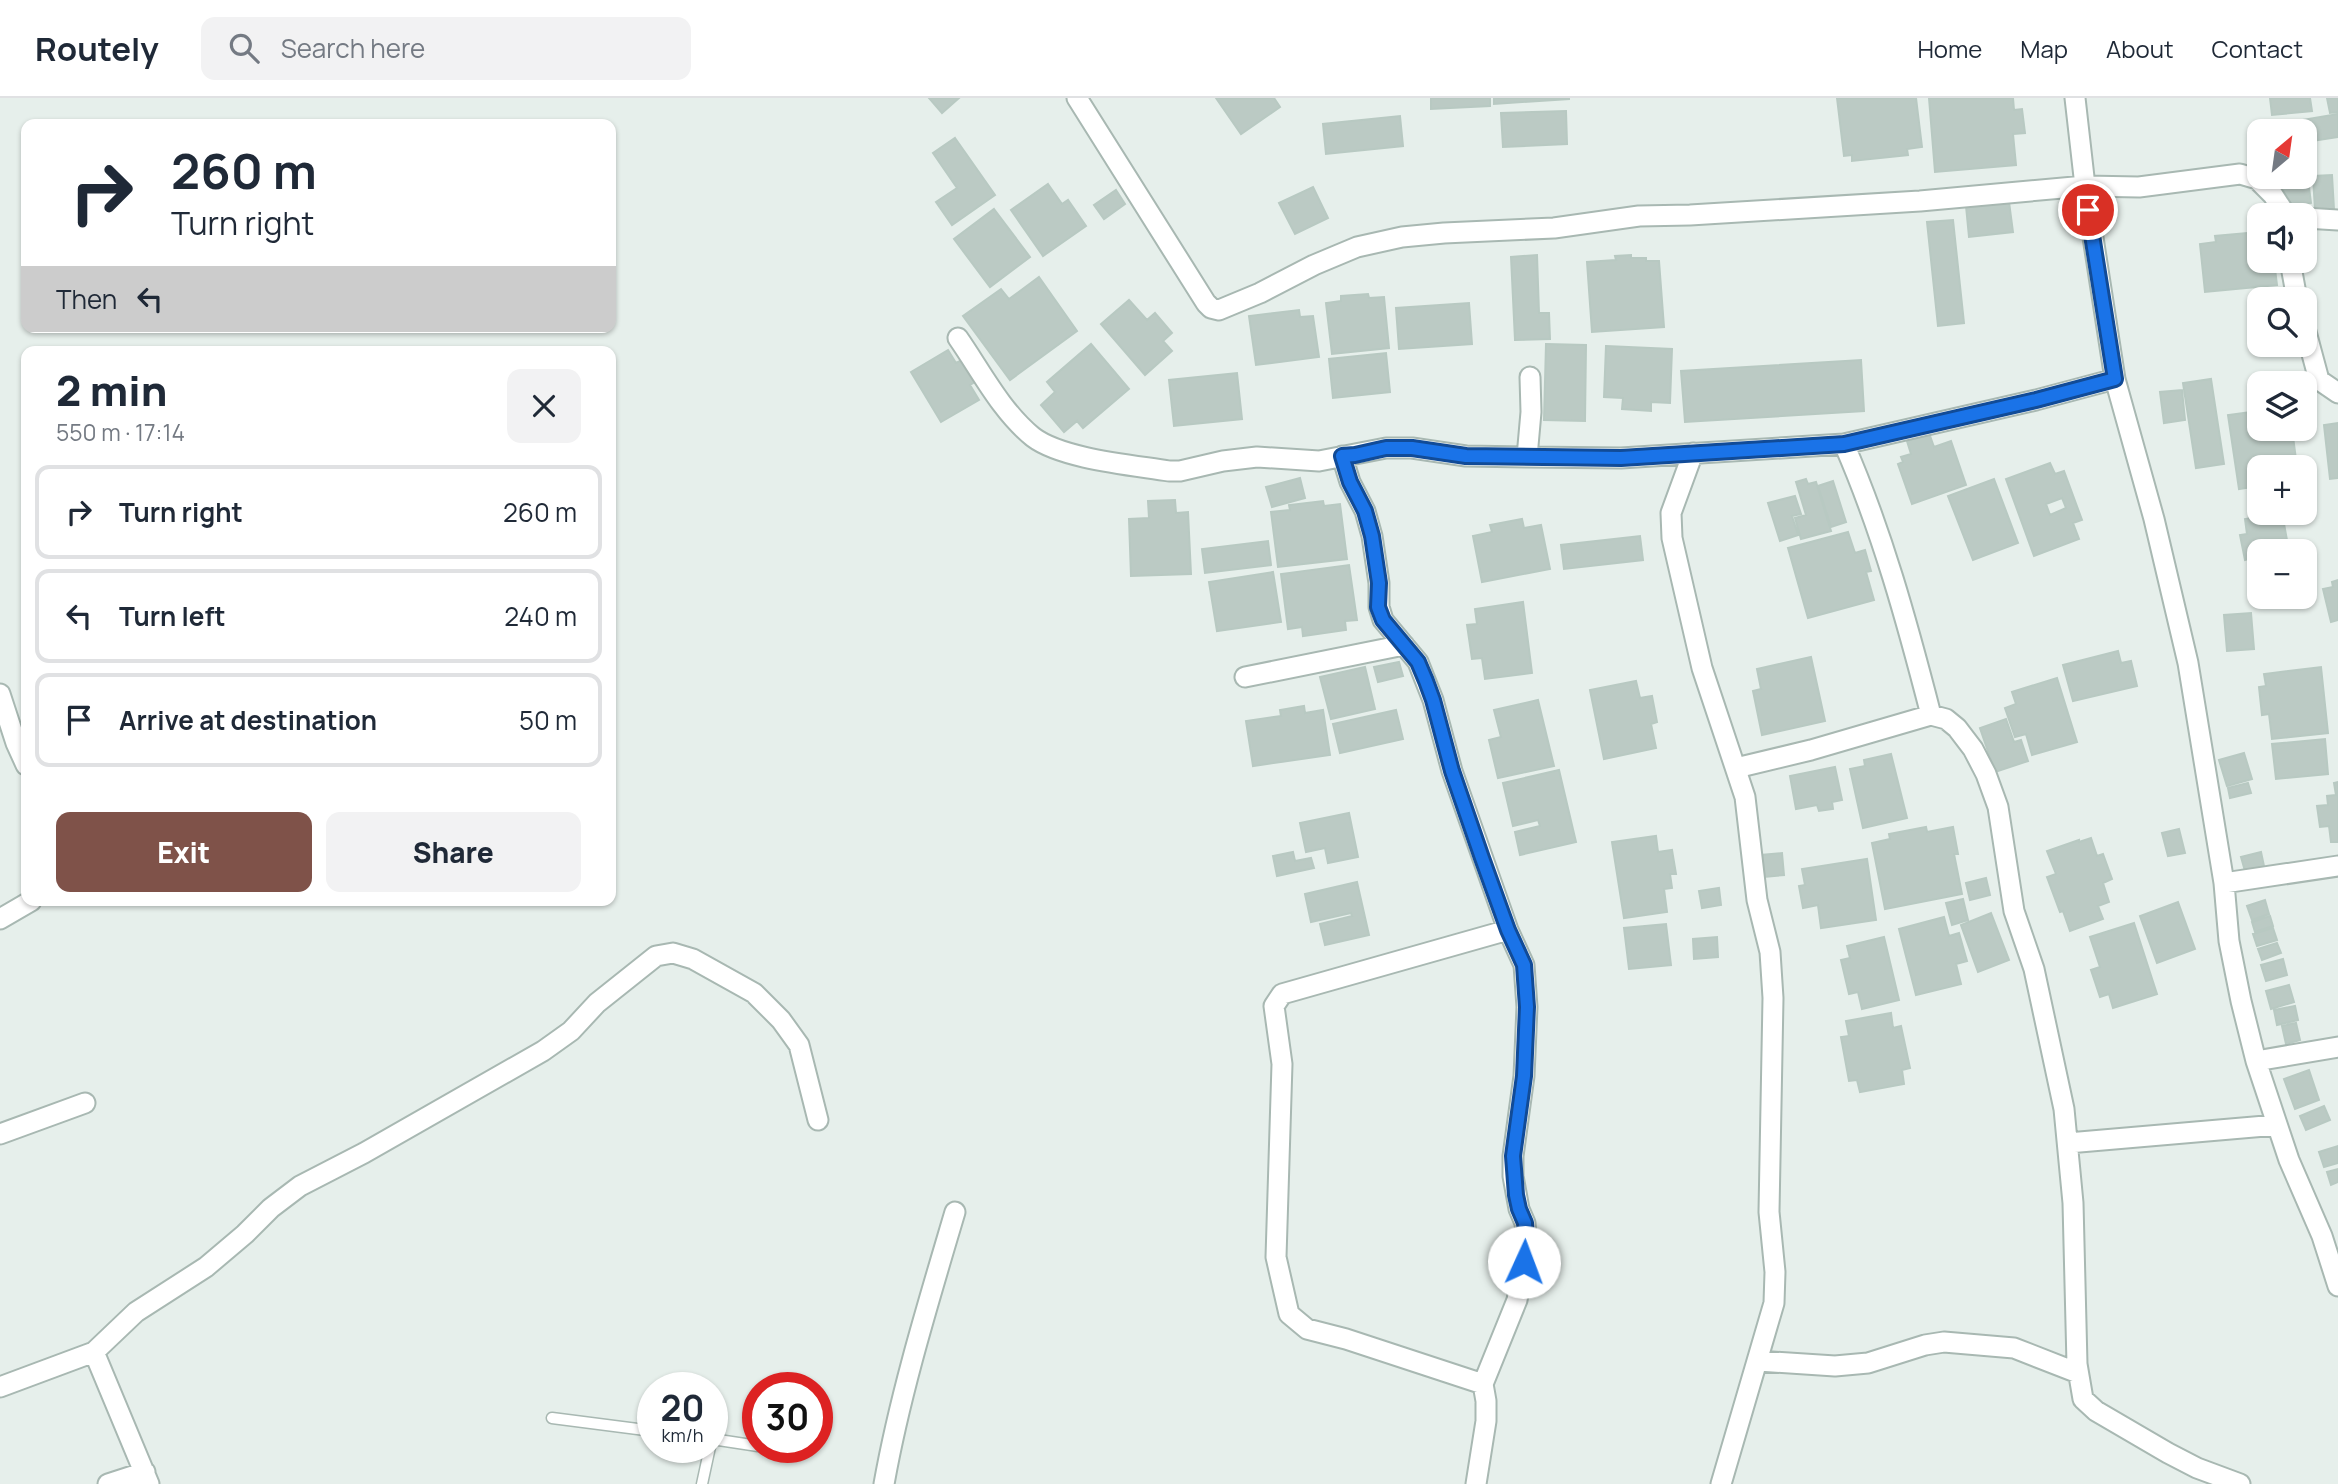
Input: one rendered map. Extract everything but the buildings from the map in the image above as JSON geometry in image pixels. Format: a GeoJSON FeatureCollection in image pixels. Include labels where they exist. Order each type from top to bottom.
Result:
{"type":"FeatureCollection","features":[{"type":"Feature","properties":{"kind":"street"},"geometry":{"type":"LineString","coordinates":[[1077,98],[1206,303],[1219,310],[1346,252],[1402,237],[1554,228],[1639,216],[1920,201],[2085,186],[2139,187],[2240,174],[2257,179],[2278,203]]}},
{"type":"Feature","properties":{"kind":"street"},"geometry":{"type":"LineString","coordinates":[[2075,98],[2085,186],[2115,379],[2154,519],[2188,663],[2224,883],[2229,941],[2241,1001],[2256,1061],[2277,1125],[2322,1236],[2338,1286]]}},
{"type":"Feature","properties":{"kind":"street"},"geometry":{"type":"LineString","coordinates":[[2317,219],[2338,220]]}},
{"type":"Feature","properties":{"kind":"street"},"geometry":{"type":"LineString","coordinates":[[958,338],[1011,415],[1034,437],[1055,449],[1136,466],[1180,471],[1223,461],[1257,457],[1319,461],[1386,448],[1412,448],[1466,456],[1621,458],[1844,444],[2115,379]]}},
{"type":"Feature","properties":{"kind":"street"},"geometry":{"type":"LineString","coordinates":[[2313,357],[2319,380],[2338,393]]}},
{"type":"Feature","properties":{"kind":"street"},"geometry":{"type":"LineString","coordinates":[[1527,457],[1531,412],[1530,377]]}},
{"type":"Feature","properties":{"kind":"street"},"geometry":{"type":"LineString","coordinates":[[1844,444],[1879,531],[1897,587],[1931,715]]}},
{"type":"Feature","properties":{"kind":"street"},"geometry":{"type":"LineString","coordinates":[[1693,453],[1671,513],[1672,538],[1702,668],[1745,797],[1757,900],[1770,952],[1773,998],[1769,1212],[1775,1282],[1774,1303],[1721,1484]]}},
{"type":"Feature","properties":{"kind":"street"},"geometry":{"type":"LineString","coordinates":[[1342,456],[1350,482],[1365,511],[1372,536],[1379,583],[1378,607],[1383,620],[1418,662],[1433,700],[1452,771],[1508,930],[1524,965],[1527,1007],[1524,1076],[1513,1166],[1519,1209],[1525,1223],[1527,1248],[1517,1300],[1483,1384],[1486,1421],[1476,1484]]}},
{"type":"Feature","properties":{"kind":"street"},"geometry":{"type":"LineString","coordinates":[[1245,677],[1404,645]]}},
{"type":"Feature","properties":{"kind":"street"},"geometry":{"type":"LineString","coordinates":[[0,694],[21,754]]}},
{"type":"Feature","properties":{"kind":"street"},"geometry":{"type":"LineString","coordinates":[[1736,768],[1811,751],[1931,715],[1946,719],[1973,749],[1998,807],[2014,911],[2034,970],[2064,1110],[2073,1202],[2078,1373],[2083,1399],[2096,1411],[2197,1468],[2240,1484]]}},
{"type":"Feature","properties":{"kind":"street"},"geometry":{"type":"LineString","coordinates":[[2224,883],[2338,866]]}},
{"type":"Feature","properties":{"kind":"street"},"geometry":{"type":"LineString","coordinates":[[0,919],[22,906]]}},
{"type":"Feature","properties":{"kind":"street"},"geometry":{"type":"LineString","coordinates":[[1483,1384],[1307,1329],[1289,1314],[1276,1257],[1282,1063],[1274,1006],[1282,994],[1508,930]]}},
{"type":"Feature","properties":{"kind":"street"},"geometry":{"type":"LineString","coordinates":[[0,1387],[94,1352],[136,1312],[206,1267],[271,1208],[300,1186],[543,1051],[571,1031],[597,1003],[656,956],[673,953],[693,959],[754,993],[782,1020],[799,1045],[818,1120]]}},
{"type":"Feature","properties":{"kind":"street"},"geometry":{"type":"LineString","coordinates":[[2256,1061],[2338,1046]]}},
{"type":"Feature","properties":{"kind":"street"},"geometry":{"type":"LineString","coordinates":[[0,1134],[85,1102]]}},
{"type":"Feature","properties":{"kind":"street"},"geometry":{"type":"LineString","coordinates":[[2068,1143],[2277,1125]]}},
{"type":"Feature","properties":{"kind":"street"},"geometry":{"type":"LineString","coordinates":[[884,1484],[889,1456],[954,1212]]}},
{"type":"Feature","properties":{"kind":"street"},"geometry":{"type":"LineString","coordinates":[[1758,1361],[1835,1366],[1868,1363],[1944,1342],[2014,1348],[2078,1373]]}},
{"type":"Feature","properties":{"kind":"street"},"geometry":{"type":"LineString","coordinates":[[94,1352],[147,1478],[108,1484]]}},
{"type":"Feature","properties":{"kind":"lane"},"geometry":{"type":"LineString","coordinates":[[552,1418],[637,1429]]}},
{"type":"Feature","properties":{"kind":"lane"},"geometry":{"type":"LineString","coordinates":[[702,1484],[707,1463]]}},
{"type":"Feature","properties":{"kind":"route"},"geometry":{"type":"LineString","coordinates":[[1524,1262],[1527,1248],[1525,1223],[1519,1209],[1513,1176],[1513,1156],[1524,1076],[1527,1007],[1524,965],[1508,930],[1482,858],[1452,771],[1426,681],[1418,662],[1383,620],[1378,607],[1379,583],[1372,536],[1365,511],[1350,482],[1342,456],[1386,448],[1412,448],[1466,456],[1621,458],[1844,444],[2115,379],[2088,210]]}}]}
